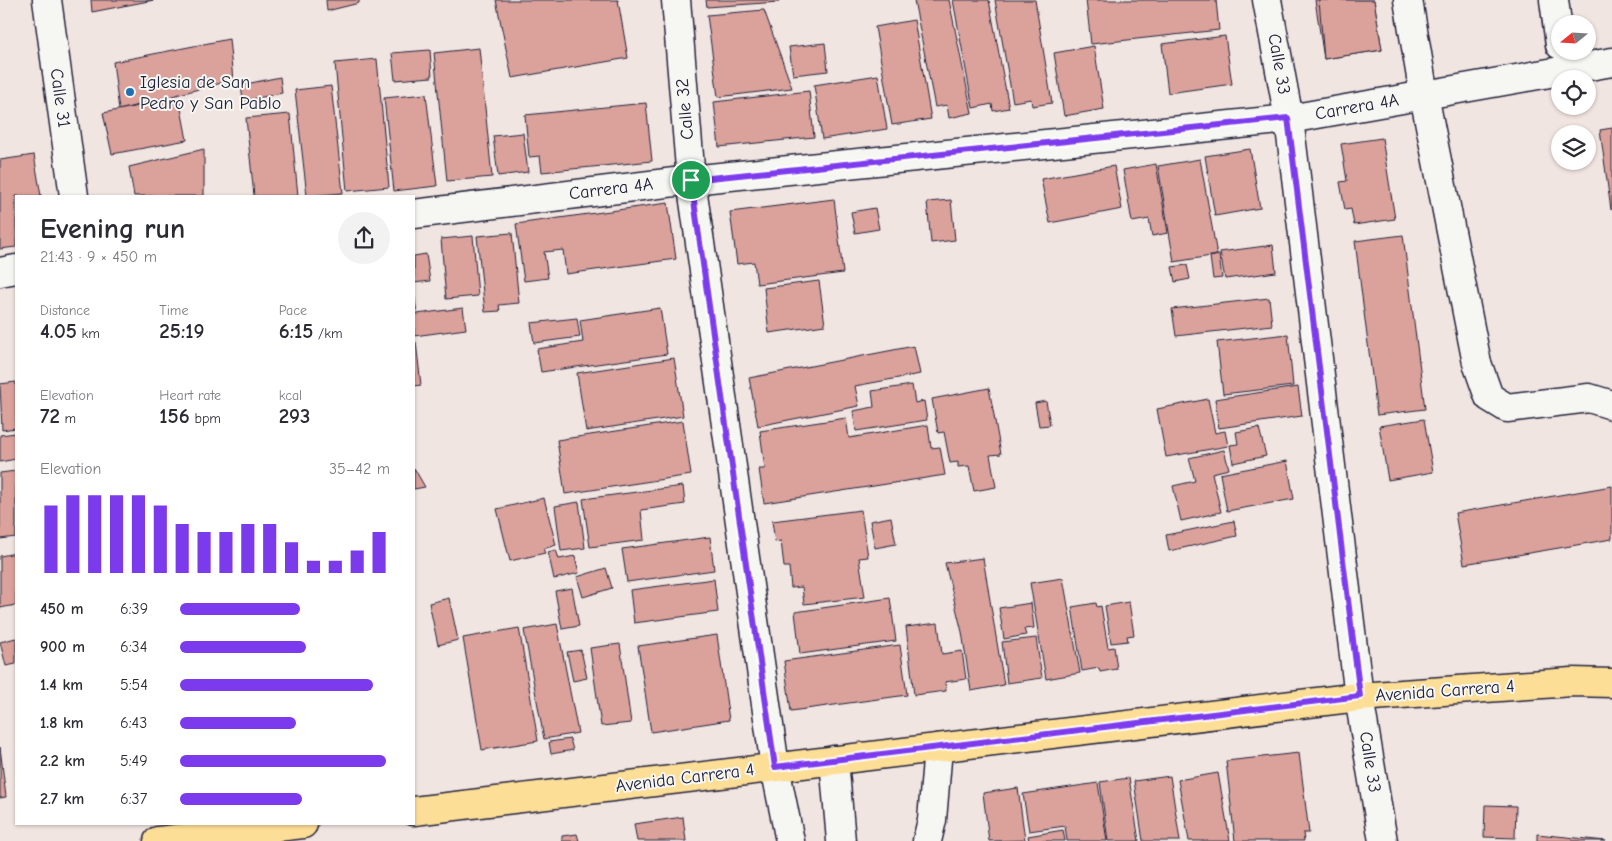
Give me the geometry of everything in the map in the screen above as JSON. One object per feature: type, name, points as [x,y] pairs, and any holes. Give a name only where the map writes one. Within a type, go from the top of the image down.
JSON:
[{"type":"main road","name":"Avenida Carrera 4","points":[[415,810],[1360,696],[1572,682],[1612,683]]},
{"type":"main road","points":[[158,841],[295,825]]},
{"type":"street","name":"Calle 31","points":[[46,0],[74,195]]},
{"type":"street","name":"Calle 32","points":[[676,0],[691,180],[775,767],[790,841]]},
{"type":"street","name":"Calle 33","points":[[1267,0],[1288,118],[1360,696],[1383,841]]},
{"type":"street","points":[[1408,0],[1424,95],[1477,363],[1489,396],[1507,408],[1589,398],[1612,405]]},
{"type":"street","points":[[1554,0],[1556,15]]},
{"type":"street","name":"Carrera 4A","points":[[415,214],[691,180],[1288,118],[1424,95],[1551,59]]},
{"type":"street","name":"Carrera 4A","points":[[1595,60],[1612,62]]},
{"type":"street","points":[[0,272],[15,269]]},
{"type":"street","points":[[927,841],[932,820],[938,748]]},
{"type":"street","points":[[834,760],[841,841]]},
{"type":"street","points":[[162,825],[164,841]]},
{"type":"building","points":[[91,0],[154,0],[92,12]]},
{"type":"building","points":[[326,0],[359,0],[359,3],[327,11]]},
{"type":"building","points":[[496,0],[618,0],[628,58],[512,78]]},
{"type":"building","points":[[706,0],[779,0],[779,2],[707,7]]},
{"type":"building","points":[[914,0],[949,0],[972,113],[949,118],[947,105],[935,107]]},
{"type":"building","points":[[953,0],[989,0],[1009,108],[993,111],[992,104],[973,108]]},
{"type":"building","points":[[995,0],[1035,0],[1052,103],[1032,106],[1031,99],[1013,102]]},
{"type":"building","points":[[1086,0],[1216,0],[1219,30],[1091,44]]},
{"type":"building","points":[[1315,0],[1374,0],[1382,50],[1324,59]]},
{"type":"building","points":[[1319,0],[1374,0],[1382,50],[1324,59]]},
{"type":"building","points":[[764,10],[792,88],[718,97],[707,15]]},
{"type":"building","points":[[914,20],[931,119],[892,125],[875,27]]},
{"type":"building","points":[[1225,36],[1232,84],[1168,93],[1162,44]]},
{"type":"building","points":[[229,39],[233,80],[119,110],[113,62]]},
{"type":"building","points":[[825,43],[828,71],[793,75],[789,47]]},
{"type":"building","points":[[1094,46],[1104,109],[1064,116],[1054,53]]},
{"type":"building","points":[[479,48],[492,177],[447,181],[434,53]]},
{"type":"building","points":[[430,50],[432,77],[395,80],[392,53]]},
{"type":"building","points":[[377,59],[389,187],[347,191],[335,63]]},
{"type":"building","points":[[878,75],[887,129],[822,139],[814,85]]},
{"type":"building","points":[[280,77],[282,93],[243,101],[241,85]]},
{"type":"building","points":[[331,86],[343,193],[307,195],[295,90]]},
{"type":"building","points":[[809,91],[814,137],[719,147],[714,102]]},
{"type":"building","points":[[426,94],[437,186],[394,191],[384,98]]},
{"type":"building","points":[[179,98],[187,140],[112,154],[103,113]]},
{"type":"building","points":[[646,103],[652,161],[542,172],[540,156],[529,157],[525,115]]},
{"type":"building","points":[[290,114],[298,195],[254,195],[246,118]]},
{"type":"building","points":[[1612,128],[1612,209],[1611,210],[1600,130]]},
{"type":"building","points":[[523,133],[528,172],[498,176],[493,136]]},
{"type":"building","points":[[1382,138],[1395,219],[1354,225],[1351,209],[1345,210],[1340,182],[1347,181],[1341,144]]},
{"type":"building","points":[[204,149],[204,195],[134,195],[129,167]]},
{"type":"building","points":[[1250,149],[1260,208],[1215,216],[1205,156]]},
{"type":"building","points":[[34,155],[41,195],[15,195],[15,247],[0,249],[0,160]]},
{"type":"building","points":[[1200,159],[1217,255],[1174,262],[1158,166]]},
{"type":"building","points":[[1156,164],[1168,233],[1152,236],[1149,219],[1132,222],[1123,170]]},
{"type":"building","points":[[1114,166],[1122,209],[1050,223],[1041,179]]},
{"type":"building","points":[[834,199],[843,273],[757,284],[754,262],[737,264],[730,212]]},
{"type":"building","points":[[951,200],[955,240],[931,243],[927,202]]},
{"type":"building","points":[[668,203],[676,259],[566,274],[563,250],[544,252],[548,278],[524,281],[516,224]]},
{"type":"building","points":[[875,208],[879,229],[855,233],[851,212]]},
{"type":"building","points":[[512,233],[519,303],[499,305],[500,311],[485,312],[477,236]]},
{"type":"building","points":[[1403,235],[1425,409],[1377,415],[1355,241]]},
{"type":"building","points":[[473,236],[478,296],[446,299],[441,239]]},
{"type":"building","points":[[1273,245],[1276,272],[1225,279],[1220,252]]},
{"type":"building","points":[[426,254],[430,281],[415,283],[415,256]]},
{"type":"building","points":[[1219,255],[1222,278],[1213,279],[1210,257]]},
{"type":"building","points":[[1187,265],[1190,279],[1175,282],[1172,267]]},
{"type":"building","points":[[819,281],[825,325],[769,333],[764,288]]},
{"type":"building","points":[[1269,298],[1272,325],[1176,336],[1172,309]]},
{"type":"building","points":[[415,299],[417,314],[463,308],[466,329],[415,336]]},
{"type":"building","points":[[660,308],[667,354],[541,372],[537,349],[583,342],[580,320]]},
{"type":"building","points":[[577,318],[580,337],[534,343],[531,323]]},
{"type":"building","points":[[1288,334],[1293,386],[1223,394],[1217,342]]},
{"type":"building","points":[[415,342],[421,385],[415,386]]},
{"type":"building","points":[[914,346],[920,374],[855,386],[859,406],[758,426],[749,378]]},
{"type":"building","points":[[674,358],[683,416],[586,431],[577,373]]},
{"type":"building","points":[[15,382],[15,428],[2,430],[0,384]]},
{"type":"building","points":[[912,385],[915,403],[924,401],[927,420],[856,431],[853,411],[874,407],[872,391]]},
{"type":"building","points":[[1298,387],[1302,416],[1219,428],[1215,399]]},
{"type":"building","points":[[989,388],[1001,454],[990,455],[996,487],[974,491],[969,466],[958,467],[958,462],[950,463],[944,432],[938,433],[932,399]]},
{"type":"building","points":[[1208,399],[1215,433],[1225,431],[1228,446],[1166,457],[1157,409]]},
{"type":"building","points":[[1046,401],[1050,425],[1039,426],[1035,403]]},
{"type":"building","points":[[846,418],[849,438],[928,425],[931,448],[940,447],[945,475],[764,503],[759,469],[765,469],[760,431]]},
{"type":"building","points":[[1424,419],[1433,472],[1388,480],[1379,426]]},
{"type":"building","points":[[683,421],[691,475],[565,494],[557,440]]},
{"type":"building","points":[[1259,428],[1266,456],[1233,463],[1230,445],[1238,444],[1236,432]]},
{"type":"building","points":[[15,433],[15,459],[0,462],[0,435]]},
{"type":"building","points":[[1224,450],[1229,469],[1212,473],[1221,512],[1181,521],[1173,486],[1195,481],[1189,458]]},
{"type":"building","points":[[1287,461],[1294,499],[1227,511],[1220,474]]},
{"type":"building","points":[[415,470],[425,487],[415,489]]},
{"type":"building","points":[[15,471],[15,537],[0,539],[0,473]]},
{"type":"building","points":[[683,486],[685,504],[641,510],[644,540],[590,547],[583,499]]},
{"type":"building","points":[[1612,486],[1612,539],[1464,564],[1455,513]]},
{"type":"building","points":[[544,498],[556,545],[543,549],[545,553],[510,561],[497,509]]},
{"type":"building","points":[[579,502],[585,548],[561,551],[555,506]]},
{"type":"building","points":[[861,510],[868,557],[859,558],[865,597],[804,604],[802,587],[791,588],[789,567],[784,567],[781,541],[775,542],[772,521]]},
{"type":"building","points":[[891,517],[896,544],[875,548],[870,521]]},
{"type":"building","points":[[1234,521],[1237,536],[1169,551],[1166,535]]},
{"type":"building","points":[[710,537],[714,570],[627,582],[622,549]]},
{"type":"building","points":[[556,550],[559,559],[575,556],[579,573],[554,579],[548,552]]},
{"type":"building","points":[[15,553],[15,605],[0,608],[0,556]]},
{"type":"building","points":[[983,558],[1004,685],[971,691],[962,632],[945,563]]},
{"type":"building","points":[[606,568],[612,588],[583,597],[577,577]]},
{"type":"building","points":[[1063,578],[1080,673],[1046,679],[1030,583]]},
{"type":"building","points":[[714,579],[718,612],[634,623],[630,590]]},
{"type":"building","points":[[572,588],[579,626],[562,629],[555,591]]},
{"type":"building","points":[[449,598],[458,640],[438,645],[429,603]]},
{"type":"building","points":[[890,598],[896,641],[800,654],[795,612]]},
{"type":"building","points":[[1129,602],[1134,635],[1127,636],[1128,641],[1111,643],[1105,606]]},
{"type":"building","points":[[1031,603],[1034,628],[1024,629],[1026,635],[1004,639],[999,608]]},
{"type":"building","points":[[1096,603],[1097,607],[1101,606],[1108,648],[1114,647],[1117,669],[1100,672],[1099,668],[1082,671],[1072,607]]},
{"type":"building","points":[[938,623],[942,654],[962,651],[966,679],[945,682],[946,691],[914,695],[906,627]]},
{"type":"building","points":[[557,624],[578,733],[544,739],[524,630]]},
{"type":"building","points":[[519,628],[538,741],[482,750],[463,638]]},
{"type":"building","points":[[717,635],[729,720],[651,732],[638,646]]},
{"type":"building","points":[[15,638],[15,664],[6,666],[0,642]]},
{"type":"building","points":[[1036,638],[1042,678],[1007,683],[1002,642]]},
{"type":"building","points":[[620,644],[631,723],[601,726],[590,648]]},
{"type":"building","points":[[900,645],[907,695],[791,711],[784,661]]},
{"type":"building","points":[[581,650],[587,678],[573,681],[567,652]]},
{"type":"building","points":[[570,739],[573,750],[551,754],[549,742]]},
{"type":"building","points":[[0,747],[6,797],[0,798]]},
{"type":"building","points":[[1299,753],[1309,833],[1303,833],[1304,841],[1235,841],[1226,761]]},
{"type":"building","points":[[1218,773],[1230,841],[1189,841],[1178,780]]},
{"type":"building","points":[[1170,776],[1180,841],[1143,841],[1134,781]]},
{"type":"building","points":[[1129,778],[1139,841],[1108,841],[1100,782]]},
{"type":"building","points":[[1098,783],[1107,841],[1067,841],[1065,826],[1029,831],[1023,794]]},
{"type":"building","points":[[1018,788],[1025,840],[989,841],[983,793]]},
{"type":"building","points":[[1485,805],[1516,806],[1515,838],[1484,837]]},
{"type":"building","points":[[683,817],[686,841],[637,841],[634,824]]},
{"type":"building","points":[[1063,830],[1065,841],[1029,841],[1028,836]]},
{"type":"building","points":[[577,834],[579,841],[562,841],[562,836]]},
{"type":"building","points":[[1537,834],[1606,841],[1537,841]]},
{"type":"place","name":"Iglesia de San Pedro y San Pablo","points":[[130,92]]},
{"type":"route","points":[[1288,118],[1360,696],[775,767],[691,180],[1288,118]]}]
